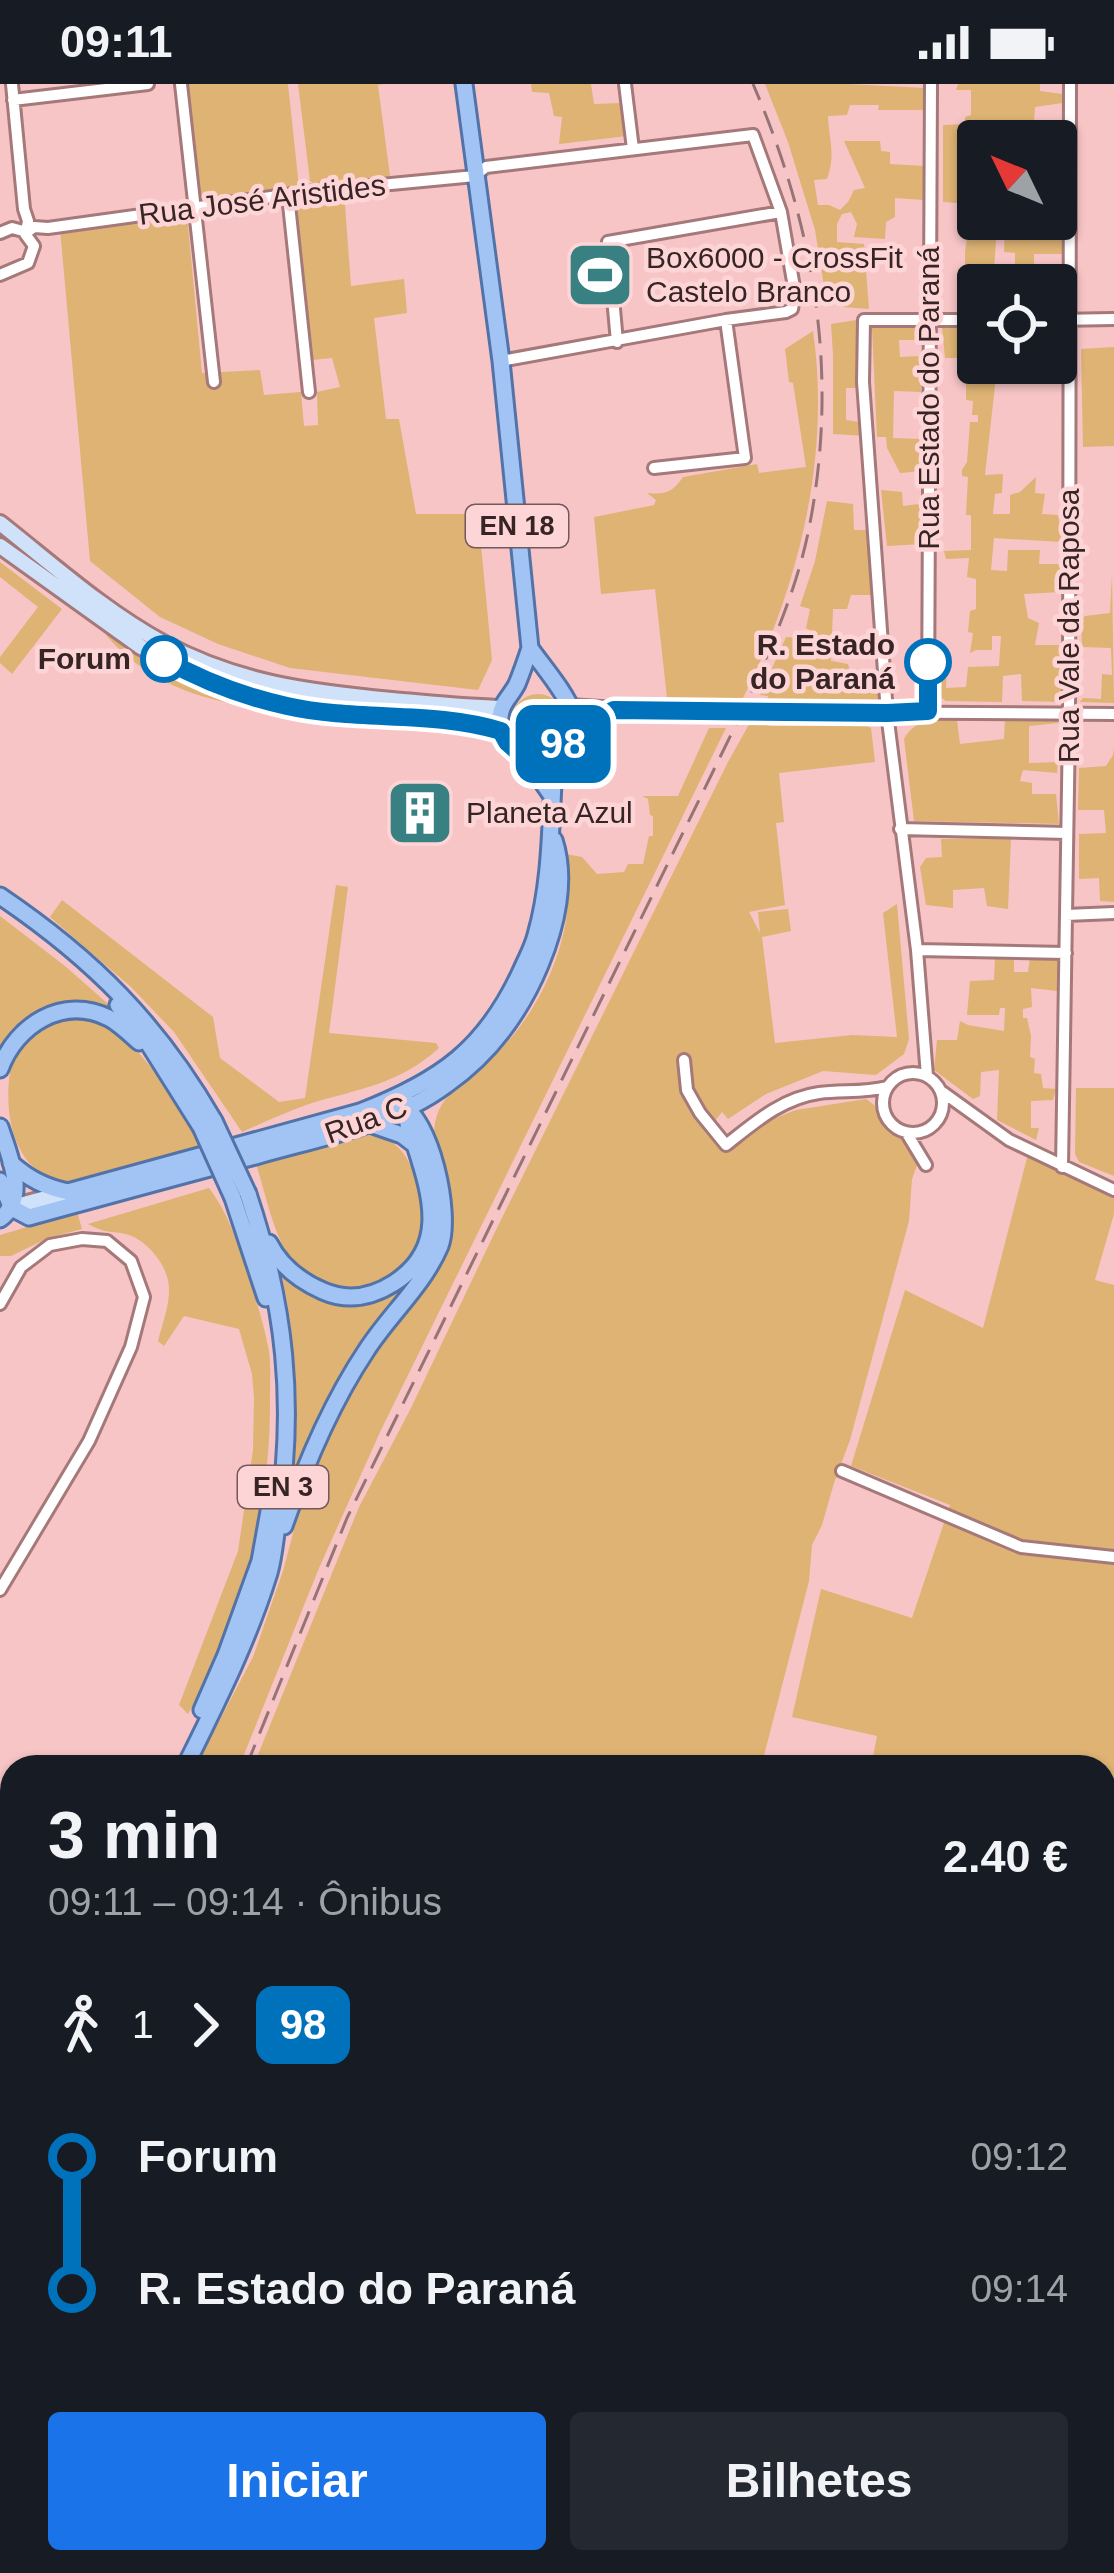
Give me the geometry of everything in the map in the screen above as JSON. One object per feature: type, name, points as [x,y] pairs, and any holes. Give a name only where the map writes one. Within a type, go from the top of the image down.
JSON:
[{"type":"main road","name":"EN 18","points":[[464,84],[501,362],[530,648],[514,691]]},
{"type":"main road","points":[[0,524],[134,625],[224,671],[317,693],[502,708]]},
{"type":"main road","points":[[0,546],[141,647],[219,684],[285,706],[471,722],[501,731]]},
{"type":"main road","name":"EN 18","points":[[530,648],[565,699]]},
{"type":"main road","points":[[542,684],[565,699],[572,718],[570,734],[555,751],[544,756],[511,747],[501,731],[502,708],[514,691],[542,684]]},
{"type":"main road","name":"Rua C","points":[[3,1216],[68,1192],[360,1112],[442,1072],[478,1042],[510,994],[536,937],[551,832],[555,751]]},
{"type":"main road","points":[[524,754],[552,796]]},
{"type":"main road","name":"Rua C","points":[[3,1216],[29,1217],[370,1124],[444,1087],[489,1049],[525,1001],[550,942],[560,889],[560,857],[551,832]]},
{"type":"main road","name":"EN 3","points":[[0,896],[41,924],[110,984],[152,1027],[186,1072],[241,1196],[255,1217],[274,1289],[286,1366],[286,1466],[270,1569],[238,1660],[187,1755]]},
{"type":"main road","name":"EN 3","points":[[0,908],[35,930],[106,991],[207,1124]]},
{"type":"main road","points":[[0,1069],[7,1050],[30,1025],[56,1012],[84,1010],[110,1019],[136,1039],[175,1082]]},
{"type":"main road","points":[[407,1107],[478,1042]]},
{"type":"main road","points":[[270,1569],[300,1480],[332,1408],[368,1348],[422,1280],[442,1240],[443,1198],[420,1139],[444,1087]]},
{"type":"main road","points":[[255,1217],[279,1260],[313,1287],[336,1297],[374,1294],[409,1273],[429,1240],[430,1201],[416,1116],[390,1100]]},
{"type":"main road","points":[[370,1124],[420,1139]]},
{"type":"main road","points":[[0,1127],[16,1190],[3,1216]]},
{"type":"main road","points":[[11,1163],[34,1181],[68,1192]]},
{"type":"main road","points":[[0,1181],[3,1216]]},
{"type":"main road","name":"EN 3","points":[[186,1755],[260,1561],[277,1467],[277,1368],[266,1294],[241,1196]]},
{"type":"street","points":[[3,270],[22,268],[34,252],[24,209],[12,84]]},
{"type":"street","points":[[13,100],[148,84]]},
{"type":"street","points":[[181,84],[214,382]]},
{"type":"street","points":[[625,84],[633,149]]},
{"type":"street","name":"Rua Estado do Paraná","points":[[928,711],[931,84]]},
{"type":"street","name":"Rua Vale da Raposa","points":[[1070,84],[1070,264]]},
{"type":"street","name":"Rua José Aristides","points":[[28,236],[34,226],[476,176],[486,167],[753,135],[781,212]]},
{"type":"street","points":[[288,195],[309,392]]},
{"type":"street","points":[[24,209],[6,230],[28,236]]},
{"type":"street","points":[[501,362],[617,342],[726,320],[786,312],[792,309],[795,293],[781,212],[608,242],[617,342]]},
{"type":"street","points":[[1077,320],[1114,319]]},
{"type":"street","points":[[654,468],[745,458],[726,320]]},
{"type":"street","points":[[927,1076],[917,950],[887,713],[863,382],[864,320],[957,320]]},
{"type":"street","name":"Rua Vale da Raposa","points":[[1062,1167],[1070,384]]},
{"type":"street","points":[[565,699],[614,710],[1114,714]]},
{"type":"street","points":[[570,734],[614,710]]},
{"type":"street","points":[[900,829],[1067,833]]},
{"type":"street","points":[[1066,915],[1114,913]]},
{"type":"street","points":[[917,950],[1066,953]]},
{"type":"street","points":[[885,1114],[887,1088],[923,1050]]},
{"type":"street","points":[[684,1060],[687,1090],[726,1145],[769,1111],[817,1093],[887,1088]]},
{"type":"street","points":[[902,1075],[927,1076],[1010,1140],[1114,1190]]},
{"type":"street","points":[[941,1091],[943,1110]]},
{"type":"street","points":[[862,1093],[907,1132],[926,1165],[930,1128]]},
{"type":"street","points":[[907,1132],[930,1128],[943,1110],[961,1104]]},
{"type":"street","points":[[0,1304],[21,1267],[50,1246],[82,1239],[107,1240],[131,1262],[144,1297],[131,1347],[89,1441],[0,1590]]},
{"type":"street","points":[[842,1471],[1021,1547],[1114,1557]]},
{"type":"shaded area","points":[[187,84],[288,84],[299,187],[202,197]]},
{"type":"shaded area","points":[[298,84],[384,84],[378,85],[390,176],[310,181]]},
{"type":"shaded area","points":[[531,84],[591,84],[594,104],[622,103],[627,136],[559,144],[562,117],[554,116],[549,93],[532,92]]},
{"type":"shaded area","points":[[765,84],[925,88],[924,110],[850,105],[847,115],[828,116],[831,162],[827,179],[814,180],[818,205],[840,210],[854,190],[865,188],[844,141],[880,141],[881,151],[890,152],[890,164],[924,166],[923,200],[895,198],[895,217],[886,222],[885,239],[854,237],[857,224],[851,212],[842,214],[837,224],[837,242],[864,244],[869,309],[843,307],[838,298],[826,298],[815,230]]},
{"type":"shaded area","points":[[958,84],[1040,84],[1040,91],[1062,94],[1062,103],[1035,107],[1034,120],[965,120],[971,115],[971,90],[956,90]]},
{"type":"shaded area","points":[[957,124],[957,203],[943,202],[943,125]]},
{"type":"shaded area","points":[[341,201],[351,286],[404,279],[407,313],[374,318],[386,419],[399,419],[416,514],[478,514],[492,660],[478,690],[290,668],[218,644],[160,617],[90,561],[60,229],[187,215],[202,373],[260,370],[264,395],[301,392],[304,426],[318,425],[317,392],[340,387],[332,358],[312,360],[293,213],[298,206]]},
{"type":"shaded area","points":[[967,240],[996,240],[994,264],[965,264]]},
{"type":"shaded area","points":[[1004,240],[1064,240],[1062,254],[1034,254],[1034,264],[1015,264],[1015,253],[1004,252]]},
{"type":"shaded area","points":[[856,320],[861,326],[860,388],[846,388],[846,420],[865,423],[865,436],[833,434],[831,324]]},
{"type":"shaded area","points":[[919,327],[921,340],[899,340],[900,357],[920,356],[921,392],[894,391],[893,438],[920,439],[922,471],[900,473],[886,437],[877,437],[872,328]]},
{"type":"shaded area","points":[[942,328],[957,328],[957,358],[945,358]]},
{"type":"shaded area","points":[[813,331],[818,425],[814,473],[795,566],[763,655],[743,698],[667,698],[655,589],[601,594],[594,517],[654,505],[656,500],[647,493],[668,491],[683,477],[757,464],[759,473],[806,467],[785,349]]},
{"type":"shaded area","points":[[1114,347],[1114,446],[1083,447],[1081,349]]},
{"type":"shaded area","points":[[966,384],[995,384],[985,475],[1003,474],[1002,493],[995,494],[993,514],[1010,514],[1010,495],[1036,477],[1035,493],[1045,494],[1042,514],[1058,515],[1062,542],[994,538],[991,570],[1007,571],[1008,550],[1040,550],[1039,564],[1060,564],[1061,592],[1024,594],[1028,618],[1039,623],[1035,645],[1061,645],[1062,702],[1022,701],[1021,674],[1003,676],[1002,702],[940,697],[939,668],[947,667],[946,688],[966,687],[968,667],[999,666],[1001,636],[992,636],[992,650],[970,653],[973,633],[968,632],[970,611],[976,609],[976,579],[967,577],[969,558],[946,559],[944,551],[971,550],[968,477],[962,476],[962,470],[967,462],[970,422],[978,422],[978,415],[972,415],[973,401],[966,400]]},
{"type":"shaded area","points":[[881,490],[902,492],[903,506],[919,504],[922,544],[887,546]]},
{"type":"shaded area","points":[[827,501],[853,504],[854,530],[871,530],[877,595],[851,595],[847,609],[833,609],[831,661],[848,664],[850,672],[813,668],[810,682],[857,687],[882,695],[882,700],[767,701],[768,696],[760,695],[786,637],[809,639],[810,609],[800,606]]},
{"type":"shaded area","points":[[0,562],[62,609],[12,674],[0,657],[38,607],[0,577]]},
{"type":"shaded area","points":[[1112,574],[1114,703],[1080,702],[1101,699],[1102,674],[1112,675],[1111,648],[1082,647],[1081,621],[1085,616],[1110,613]]},
{"type":"shaded area","points":[[108,632],[180,673],[258,706],[215,700],[174,686],[121,651]]},
{"type":"shaded area","points":[[538,694],[556,702],[564,720],[556,738],[538,746],[520,738],[512,720],[520,702]]},
{"type":"shaded area","points":[[1057,718],[1058,723],[1029,726],[1029,763],[1058,762],[1057,773],[1023,770],[1020,781],[1032,783],[1032,794],[1056,794],[1059,824],[914,821],[904,739],[914,727],[957,720],[960,744],[1004,739],[1005,719]]},
{"type":"shaded area","points":[[752,719],[766,720],[769,726],[871,728],[875,762],[779,773],[784,822],[776,823],[785,905],[749,912],[760,933],[758,912],[788,909],[791,931],[762,937],[775,1043],[852,1035],[897,1037],[883,913],[897,904],[909,1039],[904,1054],[876,1075],[823,1071],[766,1094],[728,1119],[722,1112],[711,1126],[726,1145],[796,1110],[866,1099],[885,1113],[888,1126],[917,1146],[920,1157],[912,1179],[909,1221],[850,1440],[812,1545],[809,1581],[764,1755],[258,1755],[359,1507]]},
{"type":"shaded area","points":[[709,728],[726,728],[381,1430],[244,1755],[201,1755],[253,1657],[308,1477],[354,1378],[446,1246],[451,1209],[435,1147],[435,1122],[456,1087],[521,1025],[545,986],[566,922],[566,854],[582,857],[597,874],[624,872],[628,864],[643,864],[649,836],[653,836],[653,816],[648,799],[642,796],[678,796]]},
{"type":"shaded area","points":[[1114,747],[1114,902],[1100,901],[1099,878],[1079,879],[1079,834],[1106,833],[1104,810],[1078,810],[1079,768],[1106,766]]},
{"type":"shaded area","points":[[941,839],[1011,839],[1008,909],[987,906],[984,888],[953,890],[953,908],[926,905],[920,867],[926,858],[942,857]]},
{"type":"shaded area","points":[[336,885],[348,887],[329,1033],[436,1043],[439,1048],[394,1077],[303,1106],[242,1132],[174,1032],[131,987],[50,917],[62,900],[213,1017],[220,1058],[279,1102],[305,1098]]},
{"type":"shaded area","points":[[0,916],[115,1010],[74,1000],[48,1006],[15,1029],[0,1050]]},
{"type":"shaded area","points":[[995,957],[1014,958],[1014,972],[1028,972],[1030,958],[1059,958],[1057,991],[1031,988],[1032,1007],[1023,1009],[1034,1073],[1041,1074],[1043,1088],[1056,1089],[1053,1100],[1031,1101],[1031,1128],[1039,1128],[1036,1140],[997,1120],[999,1070],[981,1072],[980,1096],[973,1099],[934,1070],[937,1040],[957,1040],[960,1021],[1004,1031],[1005,1008],[1000,1008],[999,1015],[967,1015],[970,981],[994,980]]},
{"type":"shaded area","points":[[56,1012],[111,1019],[168,1088],[204,1147],[68,1183],[32,1166],[13,1132],[10,1069],[19,1045]]},
{"type":"shaded area","points":[[1076,1088],[1114,1088],[1114,1176],[1079,1162],[1075,1154]]},
{"type":"shaded area","points":[[370,1135],[394,1144],[411,1166],[422,1206],[419,1242],[412,1257],[387,1280],[369,1287],[327,1286],[302,1273],[282,1245],[256,1164]]},
{"type":"shaded area","points":[[1028,1154],[1114,1194],[1114,1214],[1095,1280],[1114,1285],[1114,1755],[873,1755],[877,1736],[792,1717],[821,1589],[912,1618],[950,1505],[851,1466],[905,1290],[983,1328]]},
{"type":"shaded area","points":[[209,1188],[235,1238],[265,1331],[270,1362],[269,1438],[259,1520],[239,1601],[188,1714],[179,1705],[238,1551],[253,1450],[252,1374],[239,1329],[184,1316],[164,1346],[158,1341],[169,1293],[159,1261],[135,1238],[88,1224]]},
{"type":"shaded area","points":[[77,1212],[82,1229],[0,1256],[0,1235]]},
{"type":"shaded area","points":[[279,1265],[321,1298],[345,1304],[387,1297],[414,1275],[356,1352],[293,1474],[294,1369]]},
{"type":"railway","points":[[251,1755],[347,1518],[750,696],[799,567],[818,466],[821,354],[815,299],[792,191],[753,84]]},
{"type":"bus line","name":"98","points":[[164,659],[285,706],[471,722],[501,731],[517,751],[537,756],[555,751],[570,734],[614,710],[928,711],[928,662]]},
{"type":"place","name":"Box6000 - CrossFit Castelo Branco","points":[[600,275]]},
{"type":"place","name":"Forum","points":[[164,659]]},
{"type":"place","name":"R. Estado do Paraná","points":[[928,662]]},
{"type":"place","name":"Planeta Azul","points":[[420,813]]}]
